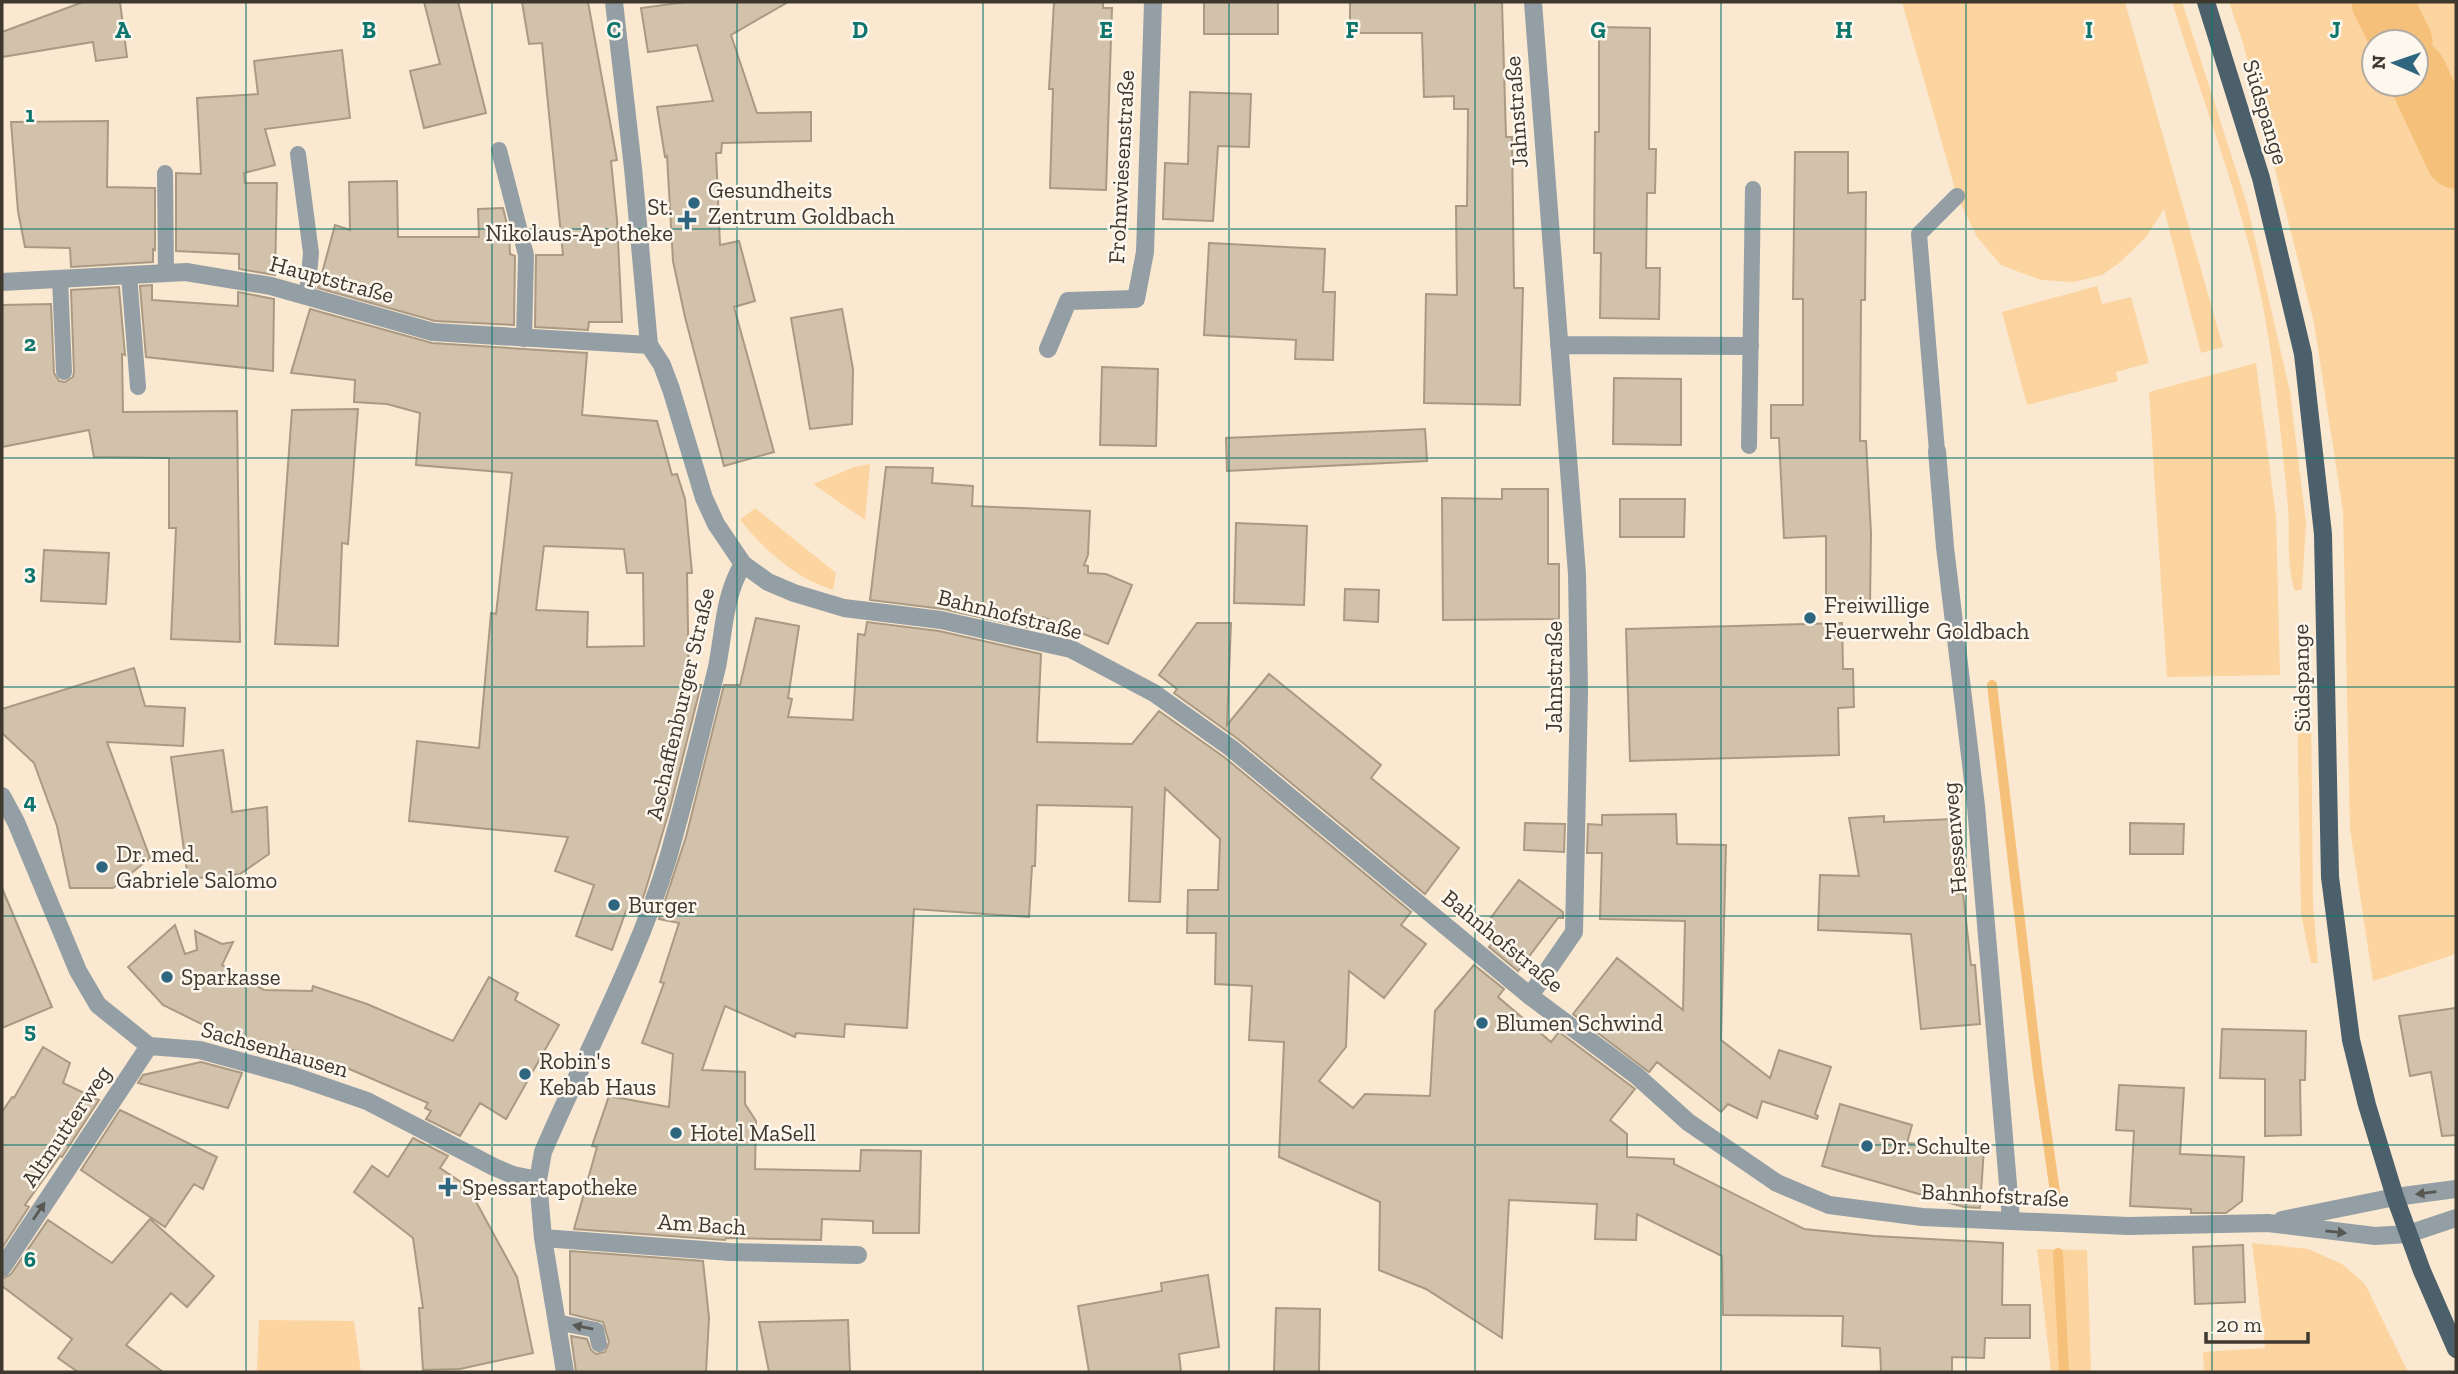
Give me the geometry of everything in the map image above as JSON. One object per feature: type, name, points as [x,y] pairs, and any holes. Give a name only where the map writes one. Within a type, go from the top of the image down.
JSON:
[{"type":"main road","name":"Südspange","points":[[2206,2],[2261,178],[2303,354],[2323,534],[2330,877],[2351,1040],[2395,1197],[2456,1349]]},
{"type":"street","points":[[614,2],[649,345],[662,365],[671,389],[704,498],[716,524],[743,564]]},
{"type":"street","name":"Frohnwiesenstraße","points":[[1048,349],[1068,301],[1136,299],[1144,252],[1153,2]]},
{"type":"street","name":"Jahnstraße","points":[[1530,996],[1574,932],[1580,692],[1577,574],[1533,2]]},
{"type":"street","name":"Hauptstraße","points":[[2,282],[186,272],[271,286],[433,332],[649,345]]},
{"type":"street","points":[[1559,345],[1751,346]]},
{"type":"street","name":"Hessenweg","points":[[1937,451],[1945,547],[1976,806],[2011,1220]]},
{"type":"street","name":"Bahnhofstraße","points":[[743,564],[768,582],[794,593],[844,607],[941,620],[1071,649],[1154,693],[1231,748],[1530,996],[1637,1076],[1688,1122],[1777,1183],[1829,1205],[1922,1217],[2128,1226],[2268,1223],[2375,1236],[2408,1234],[2456,1218]]},
{"type":"street","name":"Aschaffenburger Straße","points":[[565,1372],[543,1238],[538,1180],[543,1152],[640,936],[667,858],[717,664],[729,600],[737,573],[743,564]]},
{"type":"street","points":[[2,796],[16,822],[78,971],[98,1005],[149,1046]]},
{"type":"street","name":"Sachsenhausen","points":[[149,1046],[200,1050],[294,1076],[367,1101],[494,1167],[513,1175],[538,1180]]},
{"type":"street","name":"Altmutterweg","points":[[2,1268],[149,1046]]},
{"type":"street","name":"Bahnhofstraße","points":[[2268,1223],[2395,1197],[2456,1189]]},
{"type":"street","name":"Am Bach","points":[[543,1238],[730,1252],[858,1255]]},
{"type":"lane","points":[[499,150],[526,256],[524,339]]},
{"type":"lane","points":[[298,154],[311,253],[307,296]]},
{"type":"lane","points":[[165,173],[166,273]]},
{"type":"lane","points":[[1749,446],[1753,189]]},
{"type":"lane","points":[[1937,451],[1919,234],[1957,196]]},
{"type":"lane","points":[[129,275],[138,387]]},
{"type":"lane","points":[[60,279],[64,372]]},
{"type":"lane","points":[[556,1322],[596,1330],[599,1344]]},
{"type":"shaded area","points":[[1902,2],[2125,2],[2223,347],[2201,353],[2164,209],[2146,237],[2102,275],[2074,282],[2041,280],[2001,265],[1977,237],[1957,196]]},
{"type":"shaded area","points":[[2172,2],[2182,2],[2247,204],[2290,392],[2306,523],[2302,589],[2295,591],[2289,560],[2288,507],[2276,388],[2257,277],[2236,198]]},
{"type":"shaded area","points":[[2229,2],[2456,2],[2456,954],[2373,981],[2350,829],[2343,511],[2314,323],[2243,43]]},
{"type":"shaded area","points":[[2097,286],[2102,304],[2131,297],[2149,363],[2116,372],[2118,381],[2027,405],[2002,312]]},
{"type":"shaded area","points":[[2256,363],[2276,517],[2280,675],[2167,677],[2149,392]]},
{"type":"shaded area","points":[[870,464],[865,520],[813,484],[854,467]]},
{"type":"shaded area","points":[[755,508],[836,573],[833,590],[793,571],[760,543],[740,520]]},
{"type":"shaded area","points":[[2297,704],[2311,704],[2313,904],[2318,963],[2311,963],[2301,914]]},
{"type":"shaded area","points":[[2252,1243],[2308,1249],[2342,1264],[2365,1284],[2408,1372],[2204,1372],[2203,1352],[2265,1348]]},
{"type":"shaded area","points":[[2037,1249],[2087,1250],[2091,1372],[2051,1372]]},
{"type":"shaded area","points":[[259,1320],[354,1321],[361,1372],[257,1372]]},
{"type":"building","points":[[83,2],[120,2],[127,57],[96,61],[93,42],[2,57],[2,32]]},
{"type":"building","points":[[424,2],[458,2],[486,113],[424,128],[410,71],[440,64]]},
{"type":"building","points":[[522,2],[588,2],[617,160],[611,161],[622,322],[589,322],[588,330],[535,327],[536,255],[563,255],[542,43],[529,44]]},
{"type":"building","points":[[686,2],[788,2],[731,35],[757,113],[811,112],[811,141],[722,143],[721,153],[716,153],[720,245],[739,241],[755,301],[734,307],[774,452],[724,466],[673,261],[667,156],[665,157],[657,107],[713,101],[697,45],[648,52],[641,8]]},
{"type":"building","points":[[1054,2],[1103,2],[1103,8],[1112,8],[1106,190],[1050,188],[1053,89],[1049,89]]},
{"type":"building","points":[[1204,2],[1278,2],[1278,34],[1204,34]]},
{"type":"building","points":[[1350,2],[1502,2],[1506,137],[1512,137],[1514,288],[1523,288],[1520,405],[1424,403],[1426,294],[1457,295],[1456,206],[1467,206],[1468,109],[1454,109],[1454,96],[1424,97],[1422,33],[1350,33]]},
{"type":"building","points":[[1599,27],[1650,28],[1649,149],[1656,149],[1655,193],[1647,193],[1646,268],[1660,268],[1659,319],[1600,318],[1601,253],[1594,253],[1595,132],[1599,132]]},
{"type":"building","points":[[342,50],[350,118],[265,129],[275,165],[244,173],[245,183],[277,183],[275,275],[239,269],[239,254],[176,251],[176,173],[201,174],[197,98],[258,94],[254,61]]},
{"type":"building","points":[[1190,92],[1251,94],[1249,147],[1218,146],[1213,221],[1163,219],[1165,163],[1188,164]]},
{"type":"building","points":[[108,121],[107,187],[155,188],[153,262],[71,267],[70,248],[25,247],[18,211],[11,122]]},
{"type":"building","points":[[1795,152],[1848,152],[1848,193],[1866,192],[1865,300],[1861,300],[1860,441],[1866,441],[1871,533],[1870,605],[1826,605],[1826,536],[1784,538],[1779,438],[1771,438],[1771,405],[1803,405],[1803,299],[1793,299]]},
{"type":"building","points":[[397,181],[398,237],[479,237],[478,209],[503,208],[509,233],[510,254],[515,256],[514,325],[435,321],[318,288],[335,225],[350,230],[349,182]]},
{"type":"building","points":[[1209,243],[1325,249],[1323,292],[1335,292],[1333,360],[1295,359],[1296,340],[1204,335]]},
{"type":"building","points":[[152,285],[152,300],[238,306],[238,292],[274,299],[273,371],[146,357],[140,286]]},
{"type":"building","points":[[119,287],[125,355],[122,354],[123,412],[237,411],[240,642],[171,639],[176,528],[169,528],[169,458],[94,457],[89,430],[2,447],[2,305],[51,304],[54,373],[59,381],[65,382],[73,377],[74,372],[71,290]]},
{"type":"building","points":[[310,309],[432,343],[587,353],[582,415],[657,421],[672,475],[677,474],[685,499],[692,573],[687,573],[689,685],[701,685],[670,808],[645,892],[637,913],[626,911],[612,950],[576,936],[594,885],[555,871],[568,837],[409,821],[417,741],[479,748],[491,613],[496,614],[512,473],[416,465],[420,413],[387,404],[354,402],[355,380],[291,373]],"holes":[[[544,546],[624,549],[627,573],[643,573],[644,646],[587,647],[588,612],[536,610]]]},
{"type":"building","points":[[842,309],[853,369],[852,424],[810,429],[791,318]]},
{"type":"building","points":[[1102,367],[1158,369],[1156,446],[1100,445]]},
{"type":"building","points":[[1614,378],[1681,379],[1681,445],[1613,444]]},
{"type":"building","points":[[358,409],[348,544],[342,543],[338,646],[275,644],[292,410]]},
{"type":"building","points":[[1425,429],[1427,461],[1227,471],[1226,438]]},
{"type":"building","points":[[886,467],[933,468],[932,483],[973,486],[972,506],[1090,511],[1088,555],[1084,565],[1088,566],[1088,573],[1106,574],[1132,585],[1108,644],[1043,617],[1042,631],[943,609],[870,600]]},
{"type":"building","points":[[1502,489],[1548,489],[1548,564],[1559,564],[1559,619],[1443,620],[1442,498],[1502,499]]},
{"type":"building","points":[[1620,499],[1685,499],[1684,537],[1620,537]]},
{"type":"building","points":[[1236,523],[1307,526],[1304,605],[1234,603]]},
{"type":"building","points":[[44,550],[109,553],[106,604],[41,601]]},
{"type":"building","points":[[1345,589],[1379,590],[1378,622],[1344,620]]},
{"type":"building","points":[[756,618],[799,626],[788,698],[792,699],[788,717],[853,720],[858,634],[865,635],[867,622],[939,631],[1041,654],[1037,742],[1132,744],[1159,711],[1224,757],[1411,912],[1401,925],[1426,944],[1384,998],[1349,971],[1346,1047],[1319,1081],[1353,1108],[1365,1094],[1430,1096],[1435,1011],[1474,965],[1504,989],[1498,997],[1551,1042],[1559,1032],[1635,1089],[1610,1120],[1627,1134],[1627,1157],[1674,1159],[1674,1164],[1804,1229],[2003,1243],[2002,1305],[2030,1305],[2030,1338],[1985,1338],[1984,1358],[1952,1357],[1952,1372],[1881,1372],[1880,1348],[1842,1346],[1843,1316],[1723,1315],[1722,1256],[1637,1214],[1636,1240],[1595,1239],[1597,1204],[1509,1200],[1502,1338],[1426,1289],[1379,1270],[1380,1202],[1279,1157],[1284,1042],[1249,1040],[1252,986],[1215,984],[1216,933],[1187,933],[1188,890],[1218,890],[1220,839],[1165,788],[1160,902],[1129,901],[1132,807],[1037,805],[1035,866],[1032,866],[1029,917],[914,909],[907,1028],[845,1024],[844,1037],[796,1033],[795,1037],[725,1006],[702,1070],[745,1072],[745,1104],[756,1121],[755,1169],[860,1171],[861,1150],[921,1151],[919,1233],[873,1233],[873,1221],[822,1219],[821,1240],[725,1240],[574,1229],[597,1147],[592,1146],[609,1096],[669,1107],[673,1054],[642,1043],[664,983],[660,982],[679,923],[659,919],[686,837],[724,685],[740,685]]},
{"type":"building","points":[[1197,623],[1231,623],[1227,725],[1269,674],[1381,765],[1371,778],[1459,848],[1425,894],[1238,739],[1174,693],[1177,689],[1159,675]]},
{"type":"building","points":[[1842,623],[1843,669],[1853,669],[1854,707],[1838,708],[1839,755],[1630,761],[1626,629]]},
{"type":"building","points":[[134,668],[145,706],[185,708],[183,746],[107,742],[150,858],[113,888],[70,888],[57,826],[34,763],[2,733],[2,709]]},
{"type":"building","points":[[223,750],[232,812],[267,807],[269,854],[240,874],[188,879],[171,757]]},
{"type":"building","points":[[1676,814],[1677,844],[1726,845],[1721,1040],[1770,1078],[1779,1050],[1831,1067],[1815,1114],[1817,1119],[1762,1101],[1757,1118],[1728,1104],[1721,1112],[1657,1062],[1649,1072],[1573,1014],[1617,958],[1683,1010],[1685,921],[1600,919],[1602,853],[1587,853],[1588,824],[1602,825],[1602,815]]},
{"type":"building","points":[[1884,816],[1884,822],[1953,819],[1955,894],[1963,893],[1971,965],[1975,965],[1980,1024],[1921,1029],[1911,934],[1818,930],[1820,875],[1859,876],[1849,818]]},
{"type":"building","points":[[1525,823],[1565,824],[1564,852],[1524,850]]},
{"type":"building","points":[[2130,823],[2184,824],[2183,854],[2130,854]]},
{"type":"building","points":[[1519,880],[1563,912],[1563,918],[1558,918],[1518,971],[1489,947],[1494,941],[1481,931]]},
{"type":"building","points":[[2,888],[52,1007],[2,1028]]},
{"type":"building","points":[[175,925],[185,954],[197,950],[195,931],[222,944],[233,942],[222,965],[264,990],[312,991],[313,986],[367,1004],[453,1041],[489,977],[518,993],[515,1000],[559,1025],[506,1119],[480,1103],[460,1136],[426,1119],[431,1111],[425,1108],[428,1103],[347,1068],[293,1050],[291,1058],[248,1047],[163,1005],[128,967]]},
{"type":"building","points":[[2456,1008],[2456,1135],[2442,1136],[2431,1072],[2410,1076],[2399,1016]]},
{"type":"building","points":[[2222,1029],[2306,1031],[2305,1080],[2300,1080],[2301,1135],[2265,1136],[2265,1079],[2220,1078]]},
{"type":"building","points":[[43,1047],[70,1063],[63,1083],[99,1100],[62,1157],[60,1156],[25,1205],[29,1207],[2,1248],[2,1112],[12,1097],[14,1098]]},
{"type":"building","points":[[201,1062],[242,1073],[228,1108],[138,1083],[143,1075]]},
{"type":"building","points":[[2119,1085],[2184,1088],[2180,1154],[2244,1157],[2242,1201],[2226,1213],[2191,1213],[2191,1209],[2130,1206],[2134,1131],[2116,1130]]},
{"type":"building","points":[[1840,1104],[1912,1125],[1907,1143],[1984,1148],[1980,1208],[1964,1207],[1822,1166]]},
{"type":"building","points":[[120,1110],[217,1157],[203,1189],[194,1184],[165,1227],[81,1170]]},
{"type":"building","points":[[413,1138],[448,1156],[440,1168],[479,1194],[474,1198],[517,1277],[533,1353],[460,1369],[423,1370],[419,1308],[423,1308],[413,1238],[354,1192],[372,1166],[388,1177]]},
{"type":"building","points":[[150,1219],[214,1276],[187,1307],[171,1293],[126,1345],[163,1372],[78,1372],[58,1358],[72,1339],[2,1286],[2,1279],[11,1274],[48,1220],[112,1263]]},
{"type":"building","points":[[2243,1245],[2245,1302],[2195,1304],[2193,1247]]},
{"type":"building","points":[[570,1251],[703,1261],[709,1318],[706,1372],[576,1372],[571,1336],[587,1339],[591,1350],[596,1354],[605,1352],[609,1342],[603,1322],[570,1314]]},
{"type":"building","points":[[1208,1275],[1219,1347],[1179,1354],[1181,1372],[1089,1372],[1078,1306],[1162,1291],[1161,1283]]},
{"type":"building","points":[[1276,1308],[1320,1309],[1319,1372],[1274,1372]]},
{"type":"building","points":[[848,1320],[850,1372],[769,1372],[759,1322]]},
{"type":"waterway","points":[[2382,2],[2395,28]]},
{"type":"waterway","points":[[2428,98],[2456,158]]},
{"type":"waterway","points":[[1992,685],[2038,1073],[2055,1192]]},
{"type":"waterway","points":[[2058,1253],[2064,1372]]},
{"type":"place","name":"Gesundheits Zentrum Goldbach","points":[[694,203]]},
{"type":"place","name":"St. Nikolaus-Apotheke","points":[[687,220]]},
{"type":"place","name":"Freiwillige Feuerwehr Goldbach","points":[[1810,618]]},
{"type":"place","name":"Dr. med. Gabriele Salomo","points":[[102,867]]},
{"type":"place","name":"Burger","points":[[614,905]]},
{"type":"place","name":"Sparkasse","points":[[167,977]]},
{"type":"place","name":"Blumen Schwind","points":[[1482,1023]]},
{"type":"place","name":"Robin's Kebab Haus","points":[[525,1074]]},
{"type":"place","name":"Hotel MaSell","points":[[676,1133]]},
{"type":"place","name":"Dr. Schulte","points":[[1867,1146]]},
{"type":"place","name":"Spessartapotheke","points":[[448,1187]]}]
